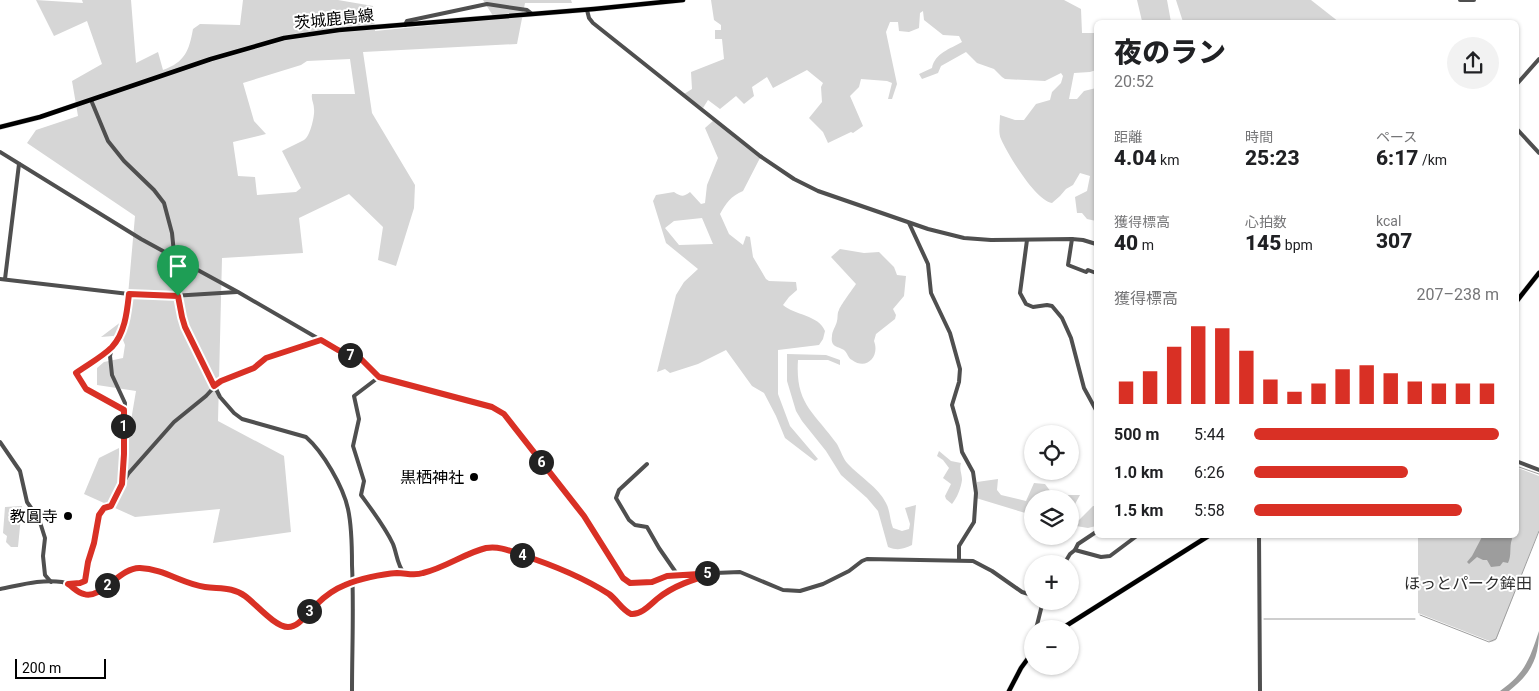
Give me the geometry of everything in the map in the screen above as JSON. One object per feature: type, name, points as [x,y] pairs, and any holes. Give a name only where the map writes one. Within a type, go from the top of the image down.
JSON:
[{"type":"main road","name":"茨城鹿島線","points":[[0,127],[34,119],[211,59],[271,41],[315,33],[683,0]]},
{"type":"main road","points":[[1519,298],[1539,274]]},
{"type":"main road","points":[[1075,620],[1205,538]]},
{"type":"main road","points":[[1009,691],[1024,664]]},
{"type":"street","points":[[1460,0],[1474,0]]},
{"type":"street","points":[[405,25],[408,21],[485,2],[527,10],[532,14]]},
{"type":"street","points":[[588,10],[591,21],[619,45],[754,151],[794,179],[818,192],[909,223],[964,238],[991,240],[1072,239],[1094,243]]},
{"type":"street","points":[[1519,82],[1539,59]]},
{"type":"street","points":[[91,100],[108,142],[124,161],[154,190],[164,204],[169,218],[182,317],[214,386],[228,406],[242,419],[306,437],[318,450],[339,486],[348,508],[351,539],[353,583],[352,691]]},
{"type":"street","points":[[1519,131],[1539,153]]},
{"type":"street","points":[[0,152],[174,257],[338,350],[361,359],[379,377],[474,401],[492,407],[504,414],[584,516],[623,578],[630,583],[652,582],[677,574],[740,572],[783,590],[800,591],[823,584],[850,571],[865,559],[968,560],[992,571],[1024,593]]},
{"type":"street","points":[[19,164],[2,279],[129,294],[178,296],[238,292]]},
{"type":"street","points":[[909,223],[928,264],[931,293],[950,334],[960,369],[960,382],[952,405],[962,452],[973,472],[976,493],[974,522],[960,546],[959,560]]},
{"type":"street","points":[[1072,239],[1068,265],[1086,272],[1088,270],[1094,272]]},
{"type":"street","points":[[1026,240],[1020,293],[1026,304],[1033,307],[1052,306],[1062,318],[1071,338],[1084,388],[1094,406]]},
{"type":"street","points":[[124,410],[86,389],[76,373],[112,347],[122,331],[129,294]]},
{"type":"street","points":[[0,588],[34,582],[68,584],[85,581],[99,515],[104,508],[111,506],[128,474],[174,422],[221,381],[254,368],[266,358],[321,340]]},
{"type":"street","points":[[112,347],[110,364],[116,386],[124,403],[122,484]]},
{"type":"street","points":[[379,377],[354,396],[359,419],[353,446],[364,481],[361,495],[390,538],[396,551],[400,568],[404,573]]},
{"type":"street","points":[[0,442],[20,471],[25,498],[39,519],[45,538],[43,556],[44,575],[52,582]]},
{"type":"street","points":[[1519,462],[1539,470]]},
{"type":"street","points":[[647,464],[620,490],[616,498],[629,520],[635,525],[647,527],[677,574]]},
{"type":"street","points":[[1069,555],[1076,550],[1078,544],[1094,533]]},
{"type":"street","points":[[1076,550],[1101,556],[1110,556],[1134,538]]},
{"type":"street","points":[[1260,538],[1260,691]]},
{"type":"street","points":[[68,584],[85,595],[93,594],[123,573],[134,568],[157,570],[196,585],[234,590],[244,595],[272,619],[286,627],[294,626],[334,590],[346,584],[378,576],[424,573],[486,548],[500,548],[543,560],[610,595],[628,613],[634,615],[644,610],[665,593],[685,583],[715,573]]},
{"type":"green space","points":[[36,0],[83,3],[82,0],[131,0],[136,63],[158,52],[163,70],[176,63],[185,55],[190,44],[193,29],[200,24],[240,25],[243,0],[338,0],[373,6],[375,31],[495,19],[483,0],[571,0],[572,3],[525,3],[517,44],[363,52],[372,113],[415,185],[414,208],[396,266],[378,260],[383,227],[349,194],[299,218],[303,253],[222,258],[218,421],[284,456],[291,532],[213,543],[220,509],[135,517],[84,494],[99,458],[127,444],[136,391],[97,385],[97,368],[104,362],[123,358],[125,345],[123,340],[113,336],[101,337],[126,318],[135,216],[27,143],[36,130],[78,116],[72,81],[102,64],[87,21],[54,36]],"holes":[[[350,59],[355,94],[312,94],[314,112],[312,126],[308,135],[304,140],[282,151],[301,188],[296,192],[257,195],[255,177],[238,176],[233,142],[266,134],[254,121],[243,83],[301,65],[307,61]]]},
{"type":"green space","points":[[711,0],[1064,0],[1081,9],[1082,33],[1094,33],[1094,71],[1074,73],[1069,99],[1077,99],[1084,91],[1094,88],[1094,221],[1087,219],[1082,213],[1077,213],[1075,197],[1087,191],[1090,176],[1080,173],[1073,185],[1066,189],[1052,203],[1038,194],[1023,176],[1000,137],[1000,115],[1015,120],[1024,120],[1036,104],[1050,100],[1052,92],[1061,83],[1063,76],[1061,73],[1045,81],[1005,79],[994,69],[977,63],[966,52],[941,66],[938,73],[922,79],[919,74],[932,68],[940,55],[962,42],[959,36],[943,35],[924,20],[923,11],[920,13],[919,28],[909,32],[899,31],[898,22],[890,22],[886,32],[897,84],[892,99],[888,99],[892,83],[861,79],[859,87],[850,96],[863,126],[853,133],[851,132],[828,143],[823,132],[809,118],[822,102],[821,87],[823,83],[807,70],[773,88],[767,77],[752,87],[754,96],[744,104],[736,96],[720,109],[708,100],[703,108],[684,94],[692,89],[691,72],[724,59],[722,39],[715,39],[715,30],[721,30],[721,25],[714,20]]},
{"type":"green space","points":[[1137,0],[1167,0],[1171,20],[1142,20]]},
{"type":"green space","points":[[1176,0],[1311,0],[1336,20],[1182,20]]},
{"type":"green space","points":[[714,120],[760,158],[743,191],[729,200],[720,214],[729,234],[743,245],[746,236],[750,237],[753,257],[766,279],[769,281],[796,282],[797,290],[783,305],[812,318],[825,331],[819,345],[778,350],[778,394],[790,426],[818,459],[815,461],[785,438],[764,393],[752,386],[726,350],[698,364],[670,373],[665,369],[657,372],[676,295],[684,282],[698,269],[666,243],[653,201],[656,195],[674,192],[682,196],[690,192],[701,204],[705,203],[707,185],[718,158],[705,128]],"holes":[[[702,218],[713,244],[679,245],[665,228],[674,221]]]},
{"type":"green space","points":[[840,249],[864,253],[879,252],[894,267],[897,275],[906,276],[904,296],[893,309],[896,315],[895,319],[876,334],[874,357],[863,364],[851,359],[843,349],[832,343],[832,334],[838,311],[856,284],[831,257]]},
{"type":"green space","points":[[787,354],[826,355],[840,360],[840,365],[828,360],[798,360],[798,375],[803,397],[814,415],[837,444],[846,462],[883,497],[893,528],[902,531],[909,529],[910,524],[905,508],[916,505],[912,545],[900,549],[888,547],[878,511],[867,498],[841,475],[826,451],[802,421],[796,411],[787,381]]},
{"type":"green space","points":[[939,451],[951,461],[961,463],[962,478],[960,490],[952,504],[945,496],[951,484],[943,478],[949,468],[937,456]]},
{"type":"green space","name":"ほっとパーク鉾田","points":[[1519,468],[1539,476],[1539,530],[1496,640],[1492,642],[1418,613],[1418,538],[1519,538]]},
{"type":"green space","points":[[998,479],[997,490],[1001,495],[1024,501],[1024,513],[976,498],[977,482]]},
{"type":"green space","points":[[1034,483],[1045,484],[1050,490],[1031,490]]},
{"type":"green space","points":[[22,506],[18,547],[11,547],[6,542],[7,536],[3,533],[5,507]]},
{"type":"green space","points":[[1094,506],[1094,526],[1079,526],[1079,520]]},
{"type":"shaded area","points":[[1481,538],[1512,538],[1508,563],[1503,562],[1500,566],[1491,567],[1487,560],[1477,557],[1469,564],[1467,562]]},
{"type":"shaded area","points":[[1539,631],[1539,641],[1535,657],[1528,672],[1509,691],[1500,691],[1526,665]]},
{"type":"waterway","points":[[1519,467],[1539,474]]},
{"type":"waterway","points":[[1420,615],[1489,642],[1496,639],[1539,531]]},
{"type":"waterway","points":[[1264,619],[1415,619]]},
{"type":"place","name":"黒栖神社","points":[[474,477]]},
{"type":"place","name":"教圓寺","points":[[68,516]]},
{"type":"route","points":[[129,294],[178,296],[185,327],[214,386],[221,381],[254,368],[266,358],[321,340],[338,350],[361,359],[379,377],[474,401],[492,407],[504,414],[584,516],[623,578],[630,583],[652,582],[677,574],[715,573],[685,583],[665,593],[644,610],[634,615],[628,613],[615,599],[595,586],[552,564],[494,547],[474,552],[441,568],[424,573],[415,575],[404,573],[388,574],[346,584],[326,596],[294,626],[286,627],[272,619],[244,595],[234,590],[196,585],[148,568],[129,570],[97,592],[85,595],[68,584],[85,581],[99,515],[104,508],[111,506],[122,484],[124,410],[86,389],[76,373],[112,347],[122,331],[129,294]]}]
